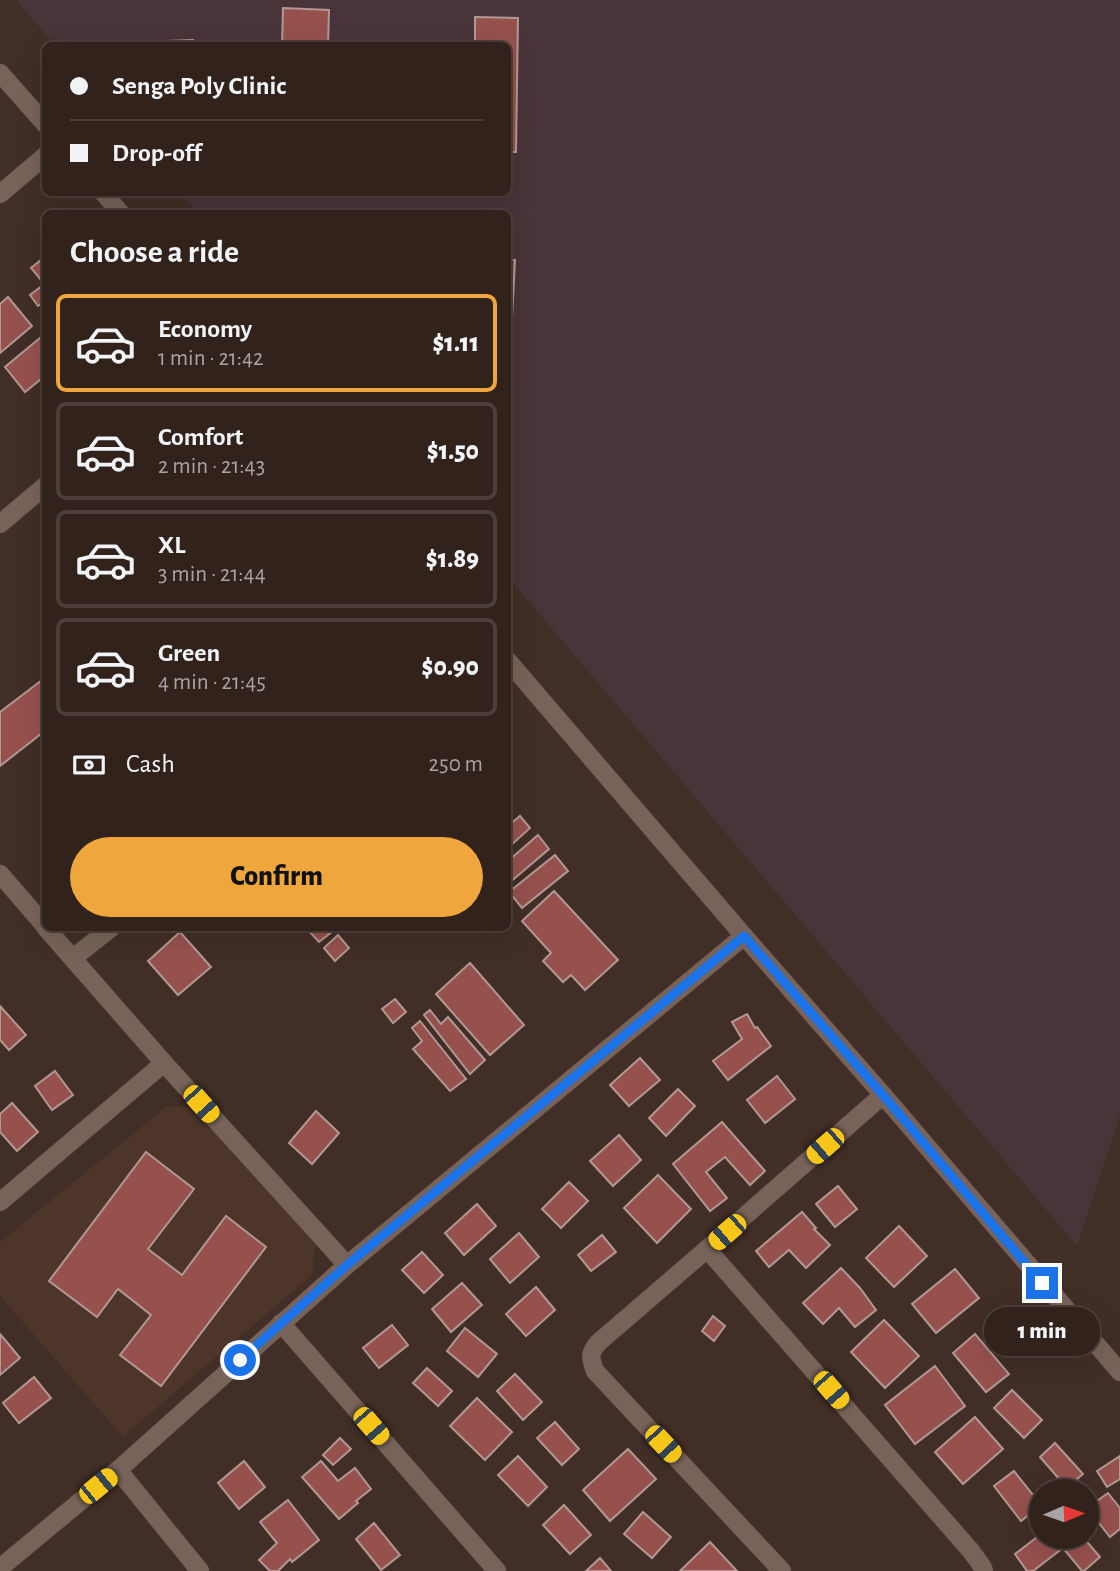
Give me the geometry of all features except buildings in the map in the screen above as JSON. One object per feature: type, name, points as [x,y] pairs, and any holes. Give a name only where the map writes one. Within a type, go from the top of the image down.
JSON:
[{"type":"street","points":[[0,73],[42,120]]},
{"type":"street","points":[[0,194],[42,158]]},
{"type":"street","points":[[106,196],[118,210]]},
{"type":"street","points":[[0,524],[42,488]]},
{"type":"street","points":[[511,664],[1120,1372]]},
{"type":"street","points":[[0,874],[42,922]]},
{"type":"street","points":[[49,931],[164,1063],[347,1265]]},
{"type":"street","points":[[73,958],[107,931]]},
{"type":"street","points":[[0,1567],[118,1470],[347,1265],[744,936]]},
{"type":"street","points":[[0,1202],[164,1063]]},
{"type":"street","points":[[782,1571],[595,1371],[591,1359],[592,1350],[883,1095]]},
{"type":"street","points":[[708,1249],[971,1551],[984,1571]]},
{"type":"street","points":[[281,1323],[497,1571]]},
{"type":"street","points":[[118,1470],[200,1571]]},
{"type":"shaded area","points":[[16,0],[1120,0],[1120,1115],[1077,1246],[511,581],[511,210],[195,210],[183,196],[511,196],[511,42],[52,42]]},
{"type":"shaded area","points":[[200,1106],[316,1241],[312,1275],[123,1437],[0,1296],[0,1242],[166,1107]]},
{"type":"route","points":[[240,1360],[347,1265],[744,936],[1042,1283]]}]
